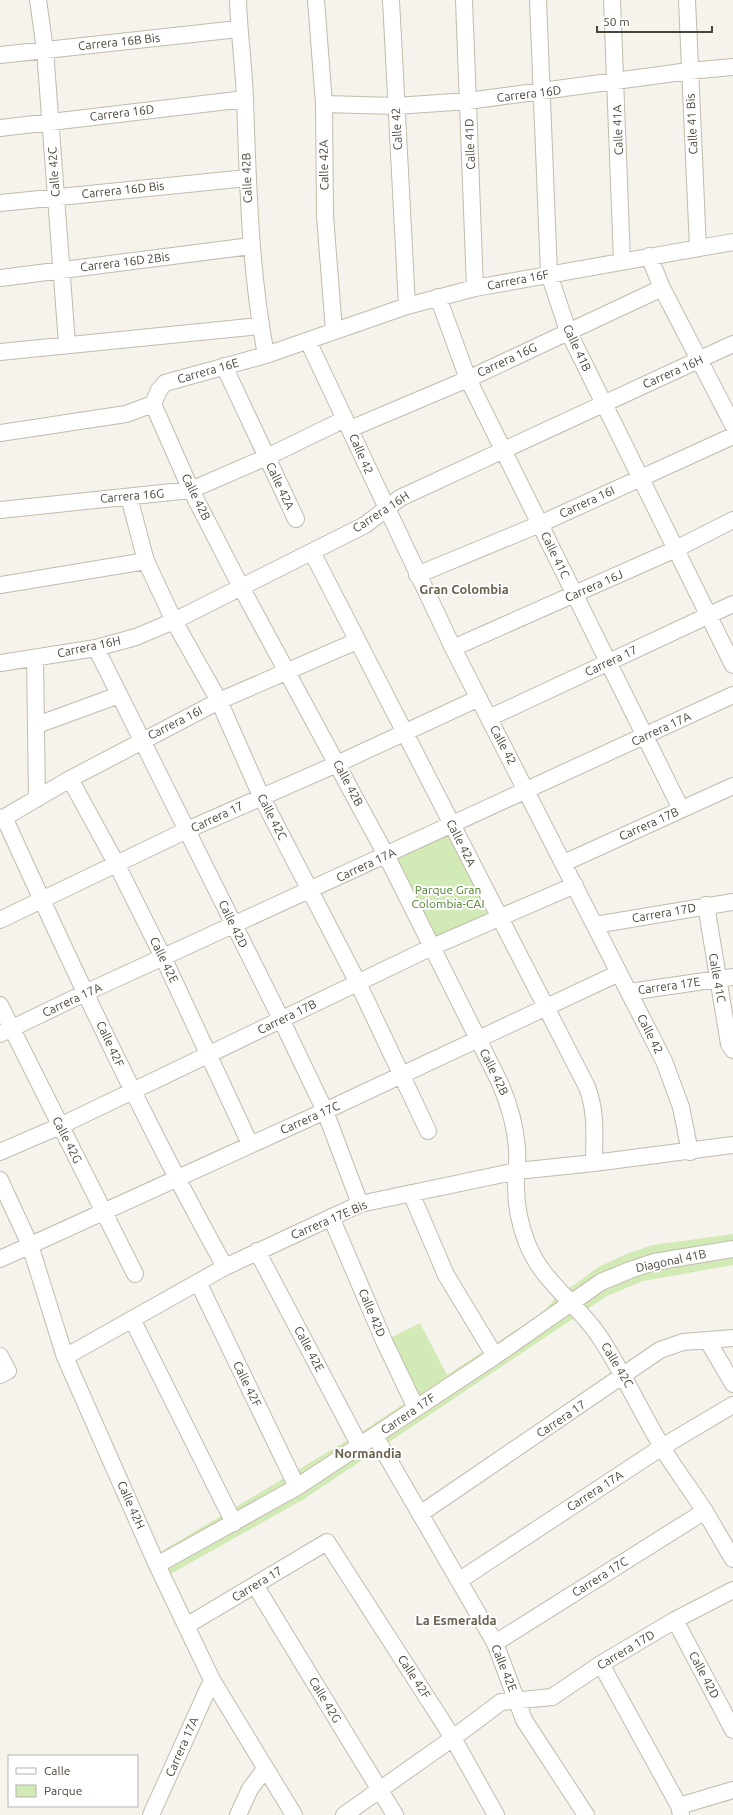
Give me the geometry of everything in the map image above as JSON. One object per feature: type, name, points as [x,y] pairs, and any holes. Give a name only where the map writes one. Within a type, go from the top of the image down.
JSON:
[{"type":"street","name":"Calle 42C","points":[[38,0],[50,121],[67,344]]},
{"type":"street","name":"Calle 42B","points":[[238,0],[238,29],[245,99],[247,178],[251,246],[260,326],[266,356]]},
{"type":"street","name":"Calle 42A","points":[[316,0],[324,104],[325,216],[334,331]]},
{"type":"street","name":"Calle 42","points":[[391,0],[407,306]]},
{"type":"street","name":"Calle 41D","points":[[464,0],[475,288]]},
{"type":"street","name":"Calle 41B","points":[[538,0],[549,274],[568,332],[733,666]]},
{"type":"street","name":"Calle 41A","points":[[612,0],[622,261]]},
{"type":"street","name":"Calle 41 Bis","points":[[687,0],[698,248]]},
{"type":"street","name":"Carrera 16B Bis","points":[[0,55],[238,29]]},
{"type":"street","name":"Carrera 16D","points":[[324,104],[396,106],[468,101],[689,71],[733,68]]},
{"type":"street","name":"Carrera 16D","points":[[0,128],[245,99]]},
{"type":"street","name":"Carrera 16D Bis","points":[[0,203],[247,178]]},
{"type":"street","name":"Carrera 16F","points":[[308,341],[407,306],[475,288],[733,242]]},
{"type":"street","name":"Carrera 16D 2Bis","points":[[0,278],[61,269],[251,246]]},
{"type":"street","points":[[648,256],[662,288],[733,425]]},
{"type":"street","name":"Carrera 16G","points":[[0,510],[191,490],[348,424],[468,379],[662,288]]},
{"type":"street","name":"Calle 41C","points":[[438,297],[468,379],[502,451],[540,524],[574,596],[609,662],[644,737],[681,810]]},
{"type":"street","points":[[0,352],[67,344],[260,326]]},
{"type":"street","name":"Calle 42","points":[[308,341],[348,424],[417,575],[630,992],[666,1068],[681,1107],[690,1152]]},
{"type":"street","name":"Carrera 16E","points":[[153,404],[159,390],[165,383],[266,356],[308,341]]},
{"type":"street","name":"Carrera 16H","points":[[0,663],[96,648],[136,637],[174,621],[365,525],[385,507],[400,498],[603,402],[733,344]]},
{"type":"street","name":"Calle 42A","points":[[224,366],[296,519]]},
{"type":"street","name":"Calle 42B","points":[[153,404],[191,490],[241,587],[386,855],[510,1106],[517,1149],[517,1171]]},
{"type":"street","points":[[0,433],[126,414],[153,404]]},
{"type":"street","name":"Carrera 16I","points":[[417,575],[540,524],[733,436]]},
{"type":"street","name":"Calle 42C","points":[[129,497],[146,561],[174,621],[219,701],[261,796],[358,983],[428,1131]]},
{"type":"street","name":"Carrera 16J","points":[[453,648],[676,550],[733,520]]},
{"type":"street","name":"Calle 42A","points":[[312,552],[587,1087],[593,1103],[595,1120],[594,1163]]},
{"type":"street","points":[[0,585],[146,561]]},
{"type":"street","name":"Carrera 17","points":[[489,718],[708,614],[733,604]]},
{"type":"street","name":"Carrera 16I","points":[[2,818],[70,779],[219,701],[357,641]]},
{"type":"street","name":"Calle 42D","points":[[96,648],[281,1019],[325,1112],[360,1204]]},
{"type":"street","points":[[35,658],[37,799]]},
{"type":"street","name":"Carrera 17A","points":[[5,1032],[85,993],[733,695]]},
{"type":"street","points":[[37,725],[119,696]]},
{"type":"street","name":"Carrera 17","points":[[0,920],[187,830],[261,796],[337,764],[479,698]]},
{"type":"street","name":"Calle 42E","points":[[70,779],[117,864],[163,957],[250,1144]]},
{"type":"street","name":"Carrera 17B","points":[[564,862],[733,786]]},
{"type":"street","name":"Calle 42F","points":[[2,818],[132,1092],[176,1179],[225,1268]]},
{"type":"street","name":"Carrera 17B","points":[[0,1152],[132,1092],[432,947],[575,885]]},
{"type":"street","name":"Carrera 17D","points":[[595,925],[706,905],[733,902]]},
{"type":"street","name":"Calle 41C","points":[[706,905],[717,980],[729,1044],[733,1050]]},
{"type":"street","name":"Carrera 17C","points":[[0,1259],[104,1213],[250,1144],[325,1112],[477,1038],[619,973]]},
{"type":"street","name":"Carrera 17E","points":[[630,992],[733,977]]},
{"type":"street","name":"Calle 42G","points":[[0,1005],[5,1032],[60,1126],[135,1274]]},
{"type":"street","name":"Carrera 17E Bis","points":[[65,1357],[198,1282],[257,1251],[360,1204],[517,1171],[690,1152],[733,1145]]},
{"type":"street","name":"Calle 42C","points":[[517,1171],[516,1202],[520,1221],[528,1245],[543,1273],[587,1319],[624,1376],[662,1447],[705,1511],[733,1559]]},
{"type":"street","name":"Calle 42H","points":[[0,1180],[30,1245],[65,1357],[157,1565],[212,1680],[264,1769],[294,1815]]},
{"type":"street","points":[[412,1193],[446,1275],[495,1356]]},
{"type":"street","name":"Calle 42D","points":[[331,1217],[384,1341],[416,1408]]},
{"type":"street","name":"Diagonal 41B","points":[[571,1304],[601,1282],[630,1270],[654,1262],[733,1249]]},
{"type":"street","name":"Calle 42E","points":[[257,1251],[360,1446]]},
{"type":"street","name":"Calle 42F","points":[[198,1282],[297,1487]]},
{"type":"street","name":"Carrera 17F","points":[[157,1565],[297,1487],[571,1304]]},
{"type":"street","points":[[132,1319],[234,1523]]},
{"type":"street","name":"Carrera 17","points":[[420,1514],[660,1350],[683,1342],[733,1338]]},
{"type":"street","points":[[708,1341],[733,1384]]},
{"type":"street","points":[[0,1356],[4,1373]]},
{"type":"street","name":"Carrera 17A","points":[[460,1580],[662,1447],[733,1405]]},
{"type":"street","name":"Calle 42E","points":[[375,1436],[460,1580],[495,1643],[524,1720],[586,1815]]},
{"type":"street","name":"Carrera 17C","points":[[495,1643],[705,1511]]},
{"type":"street","name":"Carrera 17","points":[[186,1626],[327,1542]]},
{"type":"street","name":"Calle 42F","points":[[327,1542],[453,1738],[496,1815]]},
{"type":"street","name":"Calle 42G","points":[[255,1585],[395,1815]]},
{"type":"street","name":"Carrera 17D","points":[[517,1700],[552,1697],[602,1664],[675,1620],[733,1590]]},
{"type":"street","name":"Calle 42D","points":[[675,1620],[733,1730]]},
{"type":"street","points":[[602,1664],[680,1811],[733,1790]]},
{"type":"street","name":"Carrera 17A","points":[[151,1815],[212,1680]]},
{"type":"street","points":[[344,1815],[501,1702],[517,1700]]},
{"type":"street","points":[[238,1815],[250,1789],[264,1769]]},
{"type":"green space","name":"Parque Gran Colombia-CAI","points":[[452,825],[499,917],[432,947],[386,855]]},
{"type":"green space","points":[[733,1234],[733,1265],[643,1281],[607,1296],[304,1499],[167,1576],[157,1554],[363,1431],[411,1399],[384,1341],[420,1323],[447,1375],[542,1313],[557,1297],[600,1266],[629,1253],[653,1245]]},
{"type":"district","name":"Gran Colombia","points":[[464,589]]},
{"type":"district","name":"Normandia","points":[[368,1453]]},
{"type":"district","name":"La Esmeralda","points":[[456,1620]]}]
